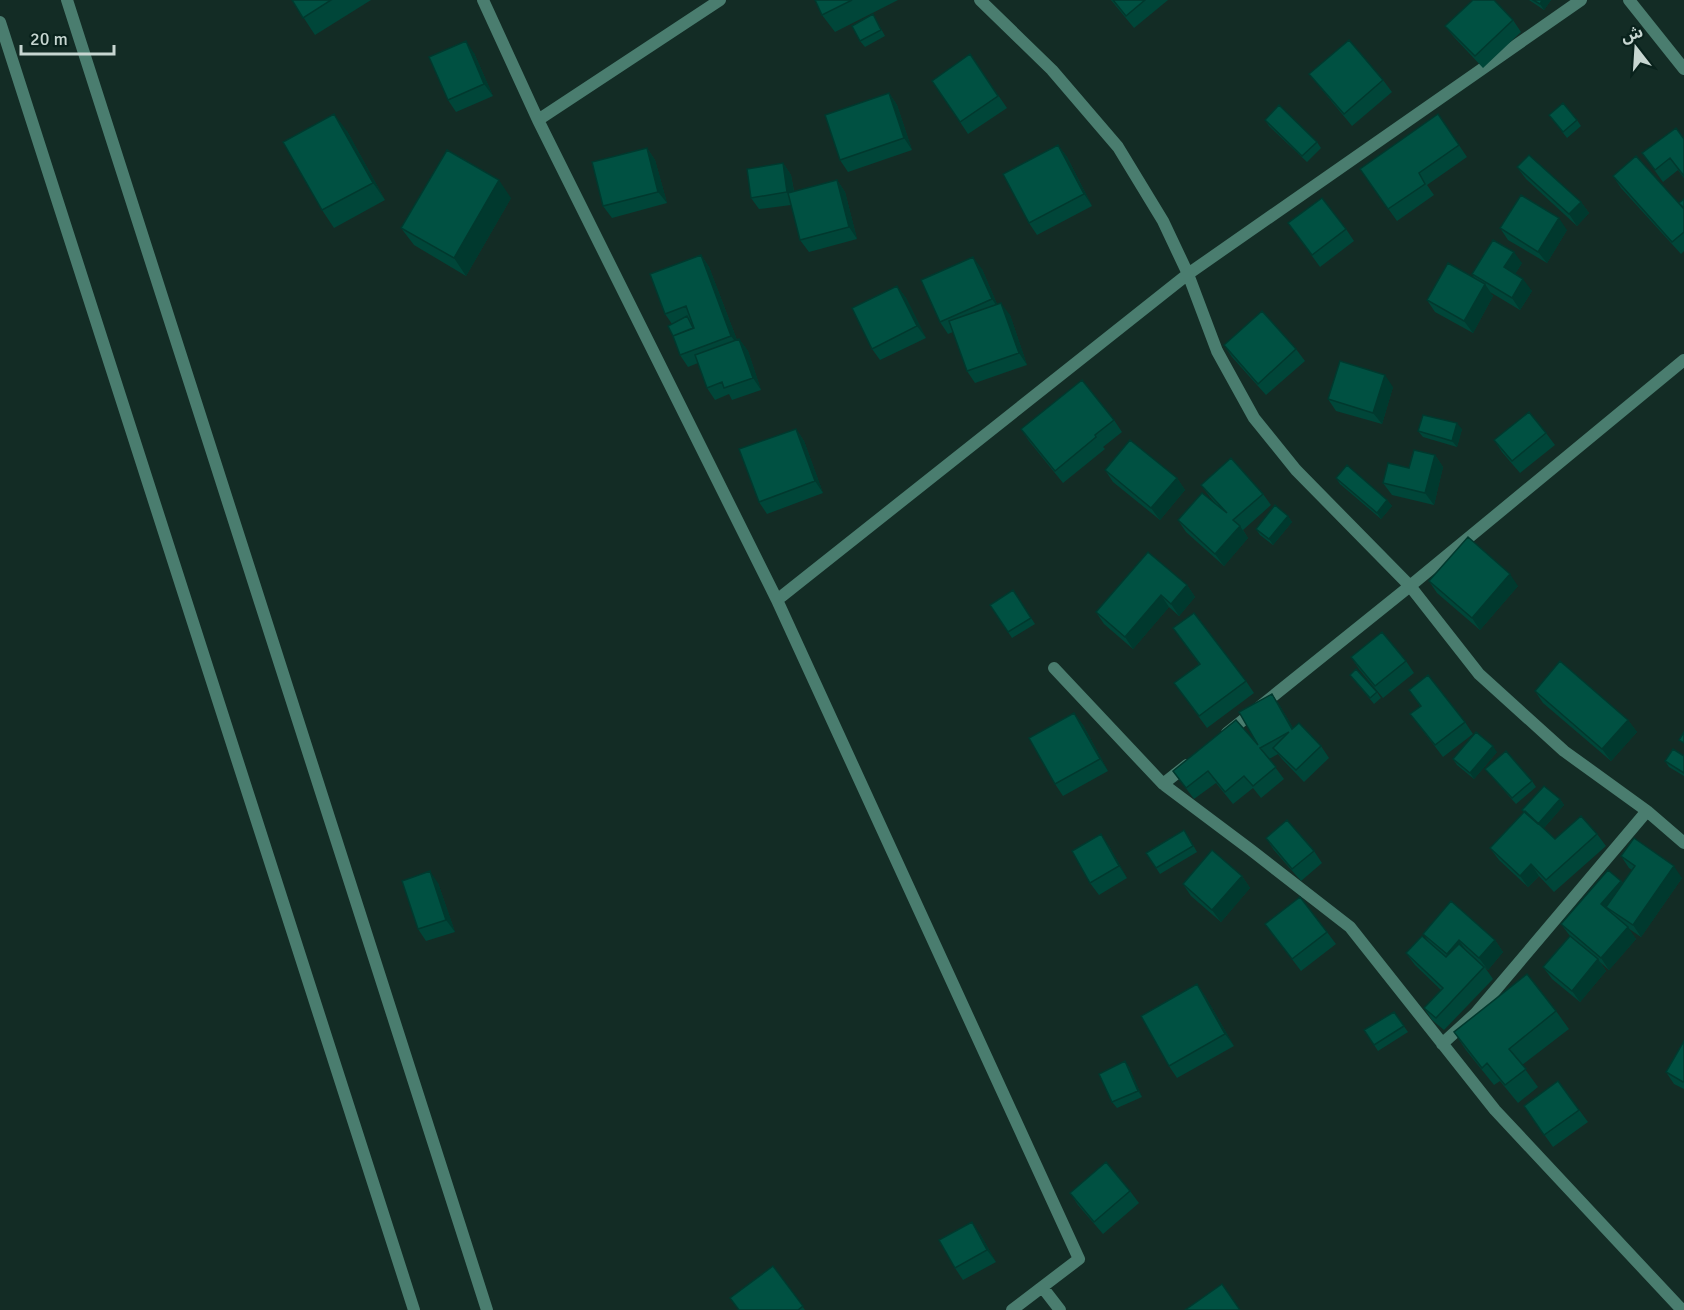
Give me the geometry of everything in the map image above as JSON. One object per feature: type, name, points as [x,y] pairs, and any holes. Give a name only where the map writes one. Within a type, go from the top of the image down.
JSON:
[{"type":"street","points":[[67,0],[487,1310]]},
{"type":"street","points":[[483,0],[538,120],[777,600],[1079,1259],[1012,1310]]},
{"type":"street","points":[[538,120],[720,0]]},
{"type":"street","points":[[980,0],[1052,70],[1118,147],[1163,221],[1188,274],[1217,351],[1254,418],[1296,470],[1410,586],[1479,674],[1564,751],[1647,811],[1684,843]]},
{"type":"street","points":[[777,600],[1188,274],[1581,0]]},
{"type":"street","points":[[1629,0],[1684,69]]},
{"type":"street","points":[[0,22],[414,1310]]},
{"type":"street","points":[[1218,740],[1410,586],[1684,360]]},
{"type":"street","points":[[1054,668],[1162,784],[1350,927],[1495,1110],[1682,1310]]},
{"type":"street","points":[[1162,784],[1199,755]]},
{"type":"street","points":[[1442,1044],[1476,1013],[1647,811]]},
{"type":"street","points":[[1043,1288],[1060,1310]]},
{"type":"building","points":[[292,0],[331,0],[303,18]]},
{"type":"building","points":[[815,0],[852,0],[822,15]]},
{"type":"building","points":[[1113,0],[1145,0],[1126,16]]},
{"type":"building","points":[[1473,0],[1494,0],[1513,20],[1475,56],[1445,26]]},
{"type":"building","points":[[873,14],[881,30],[860,41],[852,26]]},
{"type":"building","points":[[1349,40],[1383,80],[1344,114],[1309,74]]},
{"type":"building","points":[[466,41],[484,84],[448,100],[429,57]]},
{"type":"building","points":[[970,54],[998,96],[960,122],[932,81]]},
{"type":"building","points":[[889,93],[904,138],[840,160],[825,115]]},
{"type":"building","points":[[1563,103],[1577,120],[1563,132],[1549,115]]},
{"type":"building","points":[[1279,105],[1317,142],[1302,156],[1265,120]]},
{"type":"building","points":[[334,114],[373,183],[322,210],[283,142]]},
{"type":"building","points":[[1438,114],[1459,145],[1419,173],[1425,184],[1388,209],[1360,169]]},
{"type":"building","points":[[1676,128],[1684,139],[1684,176],[1670,158],[1655,170],[1642,153]]},
{"type":"building","points":[[1058,145],[1084,194],[1029,223],[1003,174]]},
{"type":"building","points":[[647,148],[658,192],[603,206],[592,162]]},
{"type":"building","points":[[447,150],[499,180],[454,258],[401,228]]},
{"type":"building","points":[[1529,155],[1581,202],[1569,214],[1517,167]]},
{"type":"building","points":[[1636,156],[1684,209],[1684,232],[1672,242],[1613,176]]},
{"type":"building","points":[[783,163],[787,192],[751,198],[747,169]]},
{"type":"building","points":[[837,180],[849,227],[800,240],[788,193]]},
{"type":"building","points":[[1521,195],[1559,218],[1538,252],[1500,228]]},
{"type":"building","points":[[1322,198],[1346,229],[1312,255],[1288,223]]},
{"type":"building","points":[[1493,240],[1514,252],[1504,267],[1523,279],[1512,298],[1472,274]]},
{"type":"building","points":[[701,255],[731,336],[680,355],[673,336],[694,328],[686,306],[665,314],[650,274]]},
{"type":"building","points":[[973,257],[992,299],[940,322],[921,280]]},
{"type":"building","points":[[1448,263],[1485,284],[1464,321],[1427,300]]},
{"type":"building","points":[[897,286],[917,326],[872,349],[852,308]]},
{"type":"building","points":[[1001,303],[1019,353],[967,371],[949,321]]},
{"type":"building","points":[[1262,311],[1296,349],[1258,384],[1224,345]]},
{"type":"building","points":[[687,316],[693,328],[673,336],[668,326]]},
{"type":"building","points":[[739,339],[753,378],[724,388],[722,382],[707,388],[695,355]]},
{"type":"building","points":[[1340,361],[1385,375],[1373,413],[1328,399]]},
{"type":"building","points":[[1082,380],[1114,420],[1055,471],[1021,429]]},
{"type":"building","points":[[1529,412],[1546,433],[1512,461],[1494,440]]},
{"type":"building","points":[[1423,415],[1457,423],[1452,441],[1418,431]]},
{"type":"building","points":[[796,429],[815,481],[759,502],[739,449]]},
{"type":"building","points":[[1130,440],[1177,478],[1151,508],[1105,470]]},
{"type":"building","points":[[1414,450],[1435,455],[1425,493],[1383,483],[1388,463],[1409,468]]},
{"type":"building","points":[[1231,458],[1263,494],[1233,520],[1240,526],[1215,554],[1178,520],[1202,493],[1227,513],[1201,485]]},
{"type":"building","points":[[1347,465],[1387,500],[1377,513],[1336,478]]},
{"type":"building","points":[[1275,505],[1288,516],[1269,539],[1256,529]]},
{"type":"building","points":[[1468,537],[1510,574],[1472,618],[1429,581]]},
{"type":"building","points":[[1148,552],[1187,585],[1171,604],[1161,595],[1125,637],[1096,612]]},
{"type":"building","points":[[1013,590],[1031,618],[1008,632],[990,605]]},
{"type":"building","points":[[1194,613],[1246,681],[1199,716],[1174,683],[1200,664],[1173,628]]},
{"type":"building","points":[[1382,632],[1406,661],[1375,686],[1351,657]]},
{"type":"building","points":[[1560,661],[1628,720],[1602,749],[1535,691]]},
{"type":"building","points":[[1356,669],[1377,692],[1370,698],[1350,675]]},
{"type":"building","points":[[1428,675],[1465,722],[1435,745],[1410,714],[1421,706],[1409,690]]},
{"type":"building","points":[[1272,694],[1292,729],[1299,723],[1321,746],[1296,770],[1273,748],[1289,732],[1260,748],[1276,767],[1253,786],[1244,776],[1225,792],[1208,771],[1186,788],[1173,771],[1236,720],[1258,745],[1239,712]]},
{"type":"building","points":[[1074,713],[1100,759],[1055,784],[1029,738]]},
{"type":"building","points":[[1476,732],[1493,746],[1470,773],[1453,759]]},
{"type":"building","points":[[1684,732],[1684,743],[1679,740]]},
{"type":"building","points":[[1673,749],[1684,756],[1684,773],[1665,761]]},
{"type":"building","points":[[1506,751],[1532,781],[1512,798],[1485,769]]},
{"type":"building","points":[[1544,786],[1560,799],[1538,824],[1522,810]]},
{"type":"building","points":[[1525,811],[1555,839],[1581,816],[1597,834],[1546,880],[1531,864],[1520,876],[1490,848]]},
{"type":"building","points":[[1287,820],[1314,851],[1292,869],[1266,838]]},
{"type":"building","points":[[1184,830],[1193,846],[1156,868],[1146,853]]},
{"type":"building","points":[[1101,834],[1119,866],[1090,883],[1072,851]]},
{"type":"building","points":[[1634,838],[1674,866],[1633,925],[1606,907],[1635,866],[1621,856]]},
{"type":"building","points":[[1212,850],[1242,876],[1212,910],[1183,884]]},
{"type":"building","points":[[1608,870],[1621,881],[1601,904],[1628,927],[1601,958],[1561,924]]},
{"type":"building","points":[[430,871],[446,920],[418,929],[402,881]]},
{"type":"building","points":[[1300,897],[1327,932],[1292,959],[1265,924]]},
{"type":"building","points":[[1451,901],[1495,940],[1479,958],[1459,940],[1447,954],[1423,934]]},
{"type":"building","points":[[1422,936],[1446,957],[1459,944],[1484,967],[1436,1018],[1424,1008],[1443,988],[1406,953]]},
{"type":"building","points":[[1570,936],[1598,959],[1572,991],[1543,967]]},
{"type":"building","points":[[1527,974],[1556,1011],[1509,1049],[1526,1069],[1505,1085],[1487,1063],[1482,1068],[1454,1032]]},
{"type":"building","points":[[1197,984],[1225,1034],[1169,1066],[1141,1016]]},
{"type":"building","points":[[1394,1012],[1404,1026],[1374,1045],[1364,1030]]},
{"type":"building","points":[[1684,1041],[1684,1081],[1683,1082],[1666,1072]]},
{"type":"building","points":[[1125,1061],[1138,1091],[1112,1102],[1099,1074]]},
{"type":"building","points":[[1558,1081],[1579,1110],[1544,1135],[1524,1106]]},
{"type":"building","points":[[1106,1162],[1130,1191],[1094,1222],[1070,1193]]},
{"type":"building","points":[[972,1222],[987,1250],[955,1268],[939,1240]]},
{"type":"building","points":[[773,1266],[803,1306],[798,1310],[739,1310],[730,1298]]},
{"type":"building","points":[[1222,1284],[1240,1310],[1185,1310]]}]
